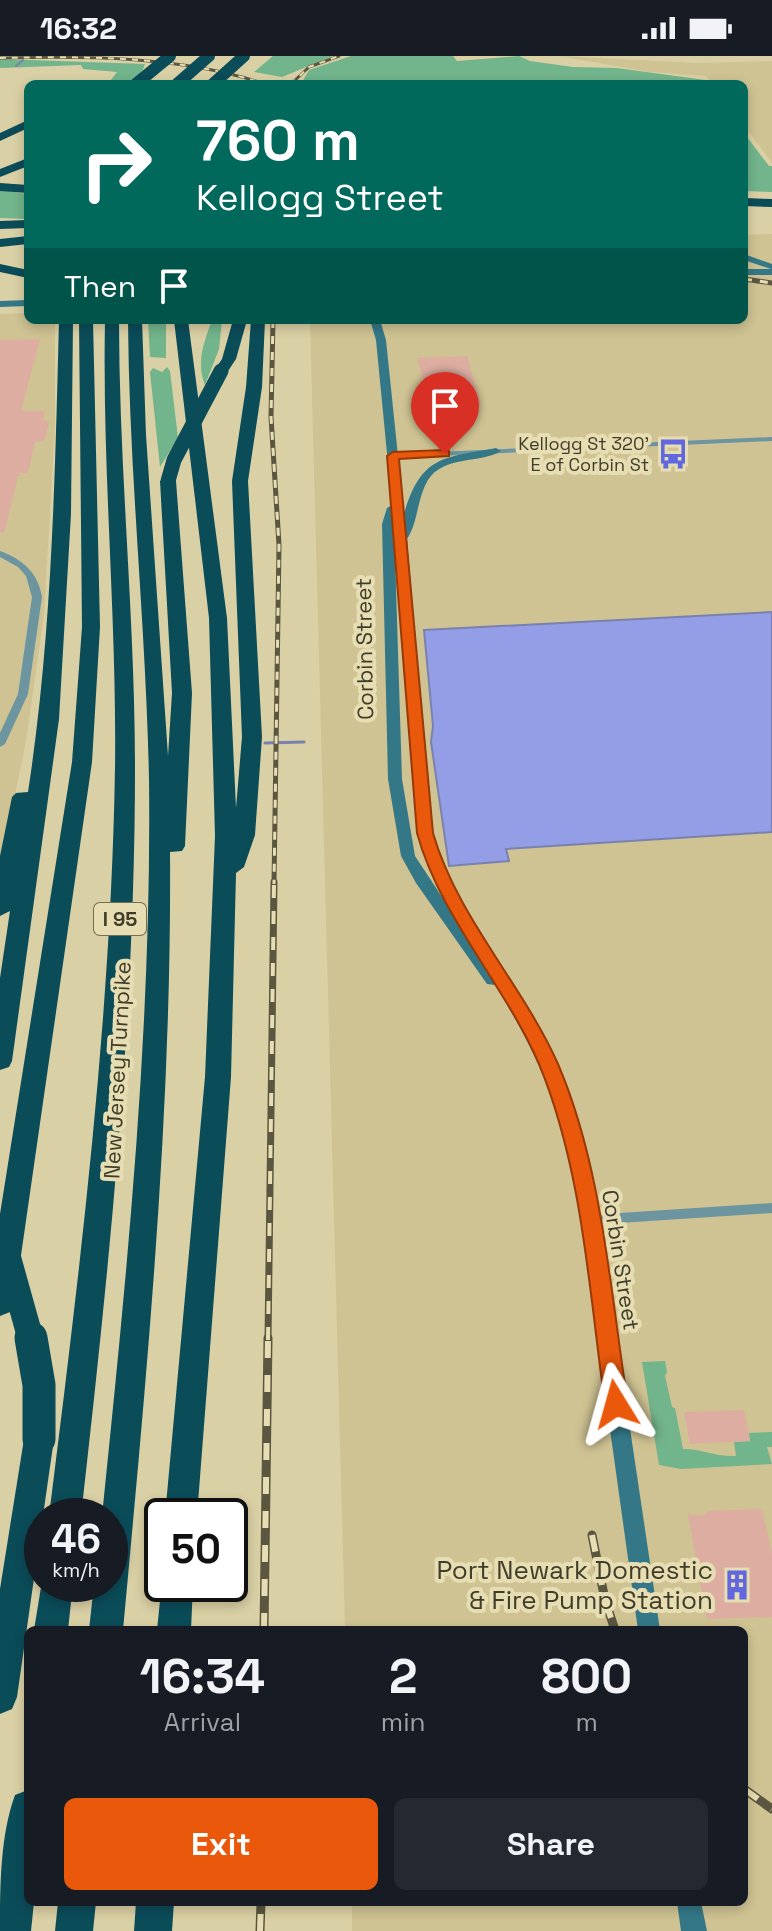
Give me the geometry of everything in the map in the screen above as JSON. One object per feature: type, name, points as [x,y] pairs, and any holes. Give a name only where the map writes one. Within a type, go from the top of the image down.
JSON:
[{"type":"highway","points":[[141,80],[170,56]]},
{"type":"highway","points":[[183,80],[214,58]]},
{"type":"highway","points":[[197,80],[214,58]]},
{"type":"highway","points":[[219,80],[249,58]]},
{"type":"highway","points":[[234,80],[249,58]]},
{"type":"highway","points":[[159,80],[183,59]]},
{"type":"highway","points":[[0,139],[24,127]]},
{"type":"highway","points":[[0,151],[24,141]]},
{"type":"highway","points":[[0,170],[24,162]]},
{"type":"highway","points":[[0,187],[24,189]]},
{"type":"highway","points":[[748,207],[772,207]]},
{"type":"highway","points":[[0,225],[24,224]]},
{"type":"highway","points":[[0,243],[24,240]]},
{"type":"highway","points":[[0,261],[24,266]]},
{"type":"highway","points":[[0,268],[24,273]]},
{"type":"highway","points":[[0,1061],[49,719],[63,514],[66,324]]},
{"type":"highway","name":"I 95","points":[[0,1304],[82,762],[91,627],[86,324]]},
{"type":"highway","name":"New Jersey Turnpike","points":[[67,1498],[97,1236],[120,920],[124,691],[112,324]]},
{"type":"highway","name":"New Jersey Turnpike","points":[[106,1626],[144,1203],[158,906],[157,718],[136,397],[135,324]]},
{"type":"highway","points":[[181,324],[220,643],[226,783],[226,888],[218,1077],[183,1498]]},
{"type":"highway","points":[[221,371],[227,324]]},
{"type":"highway","points":[[158,906],[173,856],[182,710],[168,481],[174,460],[229,359],[240,324]]},
{"type":"highway","points":[[240,531],[235,512],[231,457],[241,324]]},
{"type":"highway","points":[[226,888],[244,835],[252,730],[240,531],[240,470],[254,387],[258,324]]},
{"type":"highway","points":[[0,909],[50,686]]},
{"type":"highway","points":[[0,1229],[36,1352],[41,1393],[39,1439],[0,1697]]},
{"type":"highway","points":[[52,1626],[55,1602]]},
{"type":"highway","points":[[174,1626],[176,1602]]},
{"type":"highway","points":[[12,1931],[24,1839]]},
{"type":"highway","points":[[74,1931],[77,1906]]},
{"type":"highway","points":[[153,1931],[155,1906]]},
{"type":"main road","points":[[748,259],[772,270]]},
{"type":"main road","points":[[748,271],[772,270]]},
{"type":"main road","points":[[0,307],[24,306]]},
{"type":"main road","name":"Corbin Street","points":[[376,324],[381,340],[402,545],[425,833],[431,854],[455,901],[547,1060],[569,1116],[589,1220],[648,1626]]},
{"type":"main road","points":[[402,545],[422,476],[435,466],[458,458],[496,451]]},
{"type":"main road","name":"Corbin Street","points":[[396,496],[388,524],[392,719],[395,779],[408,856],[479,965],[515,1005]]},
{"type":"main road","points":[[690,1906],[694,1931]]},
{"type":"street","points":[[393,456],[772,439]]},
{"type":"street","points":[[0,554],[30,573],[37,597],[23,694],[0,744]]},
{"type":"street","points":[[589,1220],[772,1208]]},
{"type":"shaded area","points":[[559,56],[697,63],[772,61],[772,163],[748,130],[748,80],[710,80],[706,76],[650,72]]},
{"type":"shaded area","points":[[772,234],[772,612],[424,630],[433,726],[431,742],[437,774],[508,861],[506,849],[772,832],[772,1931],[352,1931],[352,1906],[748,1906],[748,1626],[345,1626],[310,324],[748,324],[748,235]]},
{"type":"shaded area","points":[[24,313],[24,324],[55,324],[55,425],[44,615],[26,741],[0,868],[0,314]]},
{"type":"green space","points":[[273,56],[333,56],[282,77],[254,72]]},
{"type":"green space","points":[[351,56],[453,56],[457,61],[519,56],[530,61],[573,67],[617,68],[705,80],[303,80],[309,70]]},
{"type":"green space","points":[[0,59],[145,64],[133,80],[111,80],[117,72],[83,69],[81,65],[0,68]]},
{"type":"green space","points":[[748,138],[772,166],[772,192],[748,191]]},
{"type":"green space","points":[[0,190],[24,193],[24,219],[0,218]]},
{"type":"green space","points":[[148,324],[166,324],[166,358],[150,357]]},
{"type":"green space","points":[[211,324],[222,324],[219,349],[205,385],[201,360]]},
{"type":"green space","points":[[167,367],[178,438],[160,467],[150,372],[153,368],[162,372]]},
{"type":"green space","points":[[665,1361],[665,1376],[683,1449],[736,1456],[734,1442],[750,1441],[749,1433],[772,1432],[772,1447],[767,1447],[772,1464],[681,1469],[659,1465],[642,1362]]},
{"type":"water","points":[[772,612],[772,832],[506,849],[509,861],[449,866],[431,742],[433,726],[424,630]]},
{"type":"building","points":[[40,339],[21,411],[45,411],[43,421],[49,421],[45,440],[35,442],[28,473],[19,473],[4,533],[0,532],[0,340]]},
{"type":"building","points":[[467,356],[481,404],[445,408],[430,406],[417,358]]},
{"type":"building","points":[[744,1410],[750,1441],[690,1444],[684,1412]]},
{"type":"building","name":"Port Newark Domestic & Fire Pump Station","points":[[762,1509],[772,1554],[772,1617],[707,1619],[688,1515],[707,1515],[706,1511]]},
{"type":"waterway","points":[[16,66],[23,60]]},
{"type":"waterway","points":[[265,743],[304,742]]},
{"type":"railway","points":[[295,80],[309,67],[339,56]]},
{"type":"railway","points":[[0,58],[134,60],[201,68],[251,80]]},
{"type":"railway","points":[[748,280],[772,283]]},
{"type":"railway","points":[[273,324],[271,417],[279,545],[274,884]]},
{"type":"railway","points":[[268,1340],[274,882]]},
{"type":"railway","points":[[264,1626],[268,1338]]},
{"type":"railway","points":[[592,1535],[605,1600],[614,1626]]},
{"type":"railway","points":[[748,1792],[772,1809]]},
{"type":"railway","points":[[260,1931],[261,1906]]},
{"type":"place","name":"Kellogg St 320' E of Corbin St","points":[[673,454]]},
{"type":"place","name":"Port Newark Domestic & Fire Pump Station","points":[[737,1585]]},
{"type":"route","points":[[445,454],[393,456],[425,833],[431,854],[455,901],[547,1060],[569,1116],[589,1220],[616,1404]]}]
